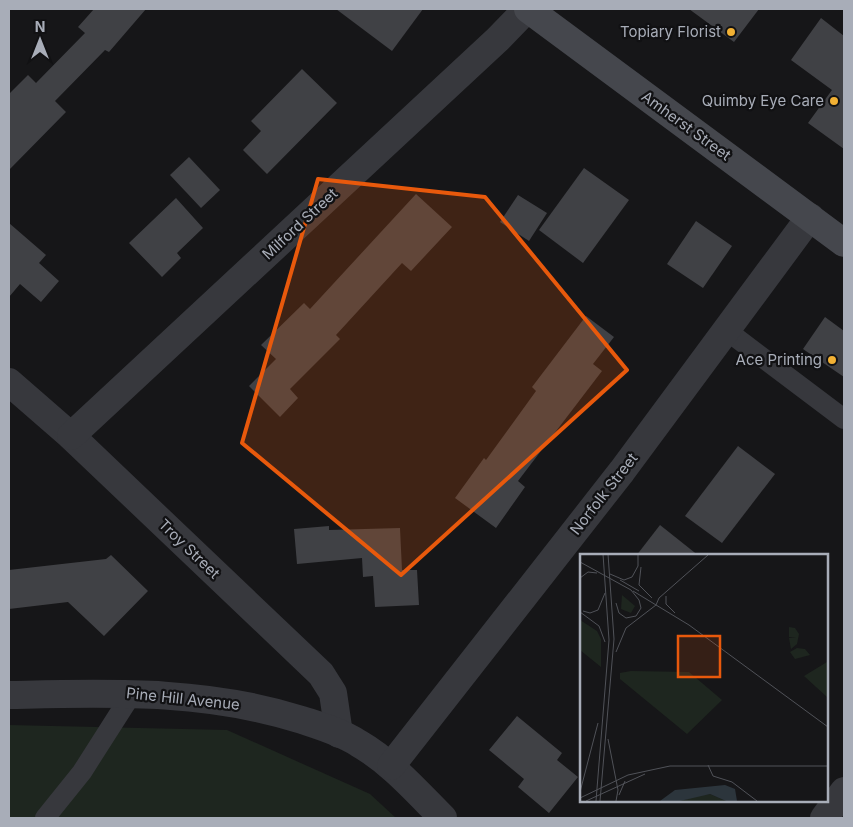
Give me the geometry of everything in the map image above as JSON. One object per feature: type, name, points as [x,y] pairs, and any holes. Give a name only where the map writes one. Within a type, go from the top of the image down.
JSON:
[{"type":"main road","name":"Amherst Street","points":[[527,9],[844,243]]},
{"type":"street","name":"Milford Street","points":[[71,436],[498,39],[527,9]]},
{"type":"street","name":"Norfolk Street","points":[[391,766],[622,471],[810,217]]},
{"type":"street","name":"Troy Street","points":[[9,382],[71,436],[321,674],[333,694],[339,734]]},
{"type":"street","name":"Pine Hill Avenue","points":[[9,695],[133,692],[217,700],[278,713],[357,742],[391,766],[443,818]]},
{"type":"street","points":[[824,818],[844,791]]},
{"type":"lane","points":[[726,330],[844,419]]},
{"type":"lane","points":[[45,818],[82,772],[133,692]]},
{"type":"highlighted area","points":[[318,179],[485,197],[627,370],[401,575],[242,443]]},
{"type":"shaded area","points":[[9,725],[227,730],[370,794],[396,818],[9,818]]},
{"type":"building","points":[[94,9],[146,9],[109,52],[105,50],[55,101],[66,112],[9,170],[9,94],[28,75],[36,83],[85,33],[78,27]]},
{"type":"building","points":[[336,9],[423,9],[392,51]]},
{"type":"building","name":"Topiary Florist","points":[[689,9],[759,9],[734,42]]},
{"type":"building","name":"Quimby Eye Care","points":[[821,18],[844,36],[844,149],[808,123],[832,90],[791,60]]},
{"type":"building","points":[[302,69],[337,103],[267,174],[243,150],[261,131],[251,121]]},
{"type":"building","points":[[189,157],[220,190],[201,208],[170,175]]},
{"type":"building","points":[[584,168],[629,200],[583,263],[539,230]]},
{"type":"building","points":[[416,194],[452,227],[411,271],[402,263],[336,335],[340,339],[290,389],[298,398],[280,417],[249,386],[276,359],[261,345],[304,303],[310,309]]},
{"type":"building","points":[[518,195],[547,213],[529,241],[500,222]]},
{"type":"building","points":[[176,198],[203,228],[177,253],[181,258],[162,277],[129,243]]},
{"type":"building","points":[[696,221],[732,246],[703,288],[667,264]]},
{"type":"building","points":[[9,223],[46,255],[39,263],[59,281],[41,302],[20,284],[9,297]]},
{"type":"building","points":[[586,316],[614,337],[593,364],[602,371],[518,481],[525,487],[496,528],[455,498],[484,458],[486,460],[536,391],[532,387]]},
{"type":"building","name":"Ace Printing","points":[[825,317],[844,331],[844,377],[803,349]]},
{"type":"building","points":[[738,446],[775,474],[722,543],[685,516]]},
{"type":"building","points":[[660,525],[696,554],[638,554]]},
{"type":"building","points":[[329,526],[329,530],[400,528],[402,570],[417,570],[419,605],[375,607],[373,576],[363,577],[362,558],[297,564],[294,529]]},
{"type":"building","points":[[111,555],[148,591],[104,636],[68,602],[9,609],[9,570],[106,559]]},
{"type":"building","points":[[517,716],[562,753],[557,760],[578,777],[549,813],[518,787],[524,779],[489,750]]},
{"type":"place","name":"Topiary Florist","points":[[731,32]]},
{"type":"place","name":"Quimby Eye Care","points":[[834,101]]},
{"type":"place","name":"Ace Printing","points":[[832,360]]}]
